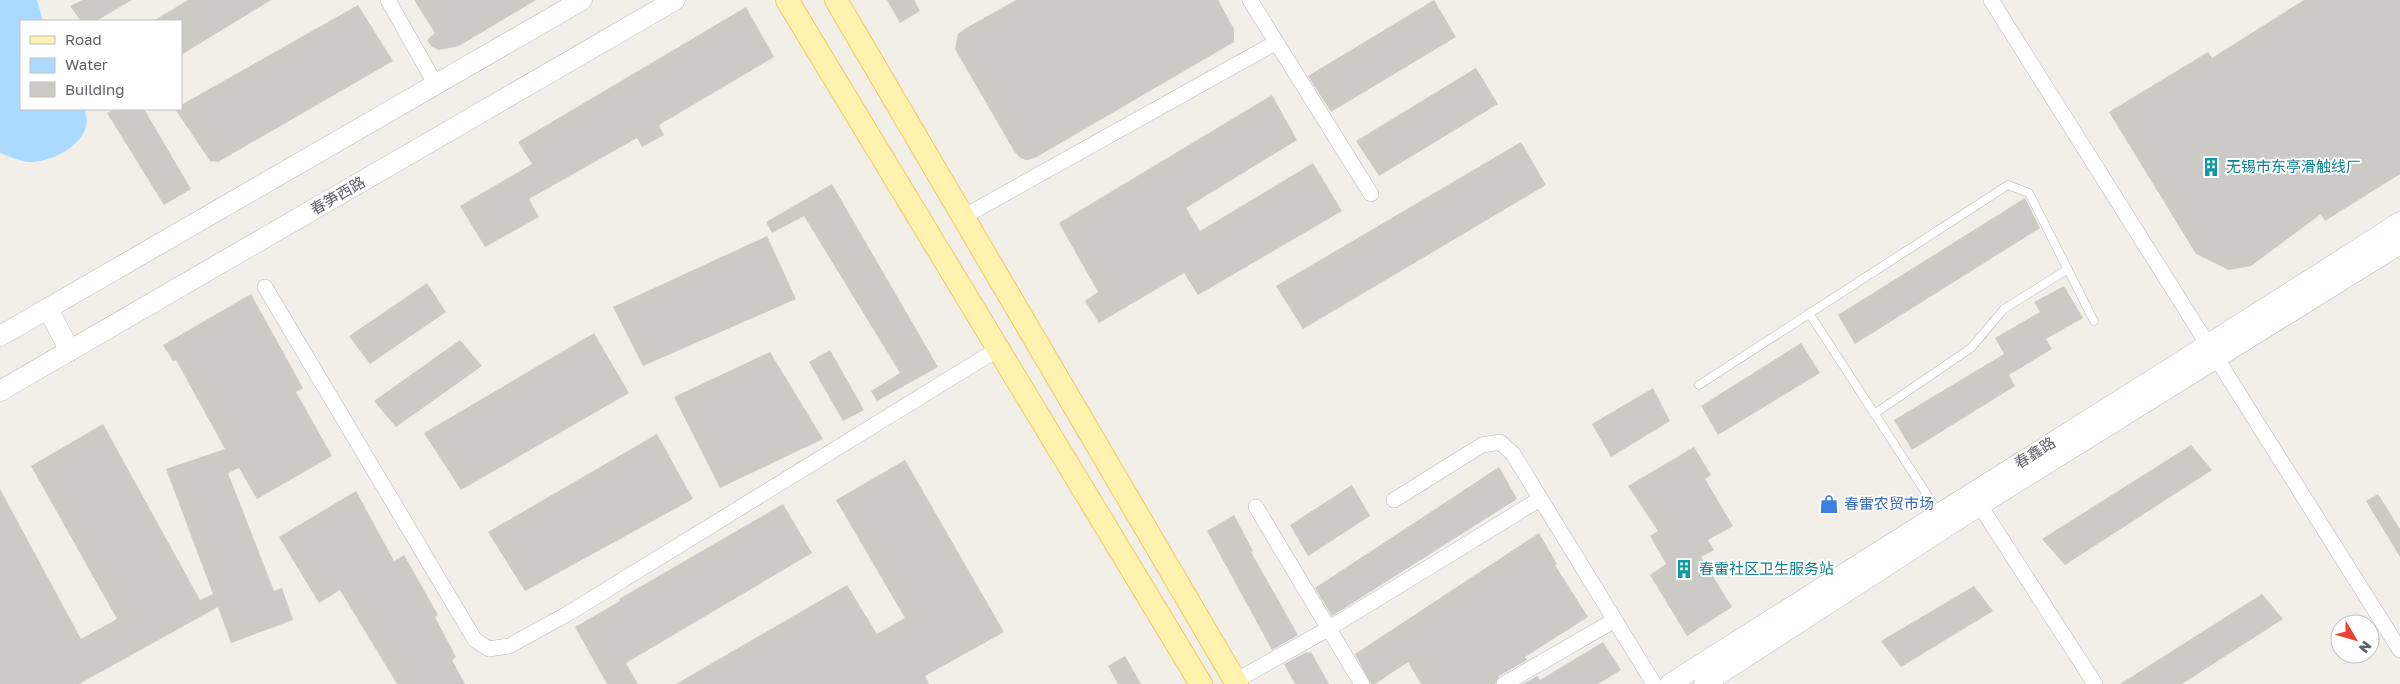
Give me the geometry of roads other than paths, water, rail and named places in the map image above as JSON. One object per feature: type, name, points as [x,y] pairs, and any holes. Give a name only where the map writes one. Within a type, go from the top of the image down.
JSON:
[{"type":"main road","points":[[0,336],[582,0]]},
{"type":"main road","name":"春笋西路","points":[[0,391],[675,0]]},
{"type":"main road","points":[[787,0],[1201,684]]},
{"type":"main road","points":[[836,0],[1236,683]]},
{"type":"main road","name":"春鑫路","points":[[2214,352],[2400,222]]},
{"type":"main road","name":"春鑫路","points":[[1704,684],[1976,499],[2214,352],[2400,244]]},
{"type":"main road","points":[[48,309],[70,351]]},
{"type":"main road","name":"春鑫路","points":[[1670,684],[1939,513],[1976,499]]},
{"type":"street","points":[[388,0],[436,84]]},
{"type":"street","points":[[1250,0],[1275,44],[1371,194]]},
{"type":"street","points":[[1991,0],[2400,650]]},
{"type":"street","points":[[963,217],[1275,44]]},
{"type":"street","points":[[264,287],[475,640],[489,649],[508,646],[569,613],[998,349]]},
{"type":"street","points":[[1394,500],[1482,445],[1500,442],[1513,454],[1654,684]]},
{"type":"street","points":[[1236,683],[1540,499]]},
{"type":"street","points":[[1976,499],[2095,684]]},
{"type":"street","points":[[1256,507],[1362,684]]},
{"type":"street","points":[[1504,684],[1615,620]]},
{"type":"lane","points":[[1699,385],[2008,185],[2029,193],[2094,321]]},
{"type":"lane","points":[[1874,414],[1971,348],[2004,309],[2068,269]]},
{"type":"lane","points":[[1809,313],[1939,513]]},
{"type":"water","points":[[0,0],[37,0],[43,20],[20,20],[20,110],[84,110],[87,120],[85,130],[72,147],[51,158],[40,161],[26,162],[0,153]]},
{"type":"place","name":"无锡市东亭滑触线厂","points":[[2211,167]]},
{"type":"place","name":"春雷农贸市场","points":[[1829,504]]},
{"type":"place","name":"春雷社区卫生服务站","points":[[1684,569]]}]
